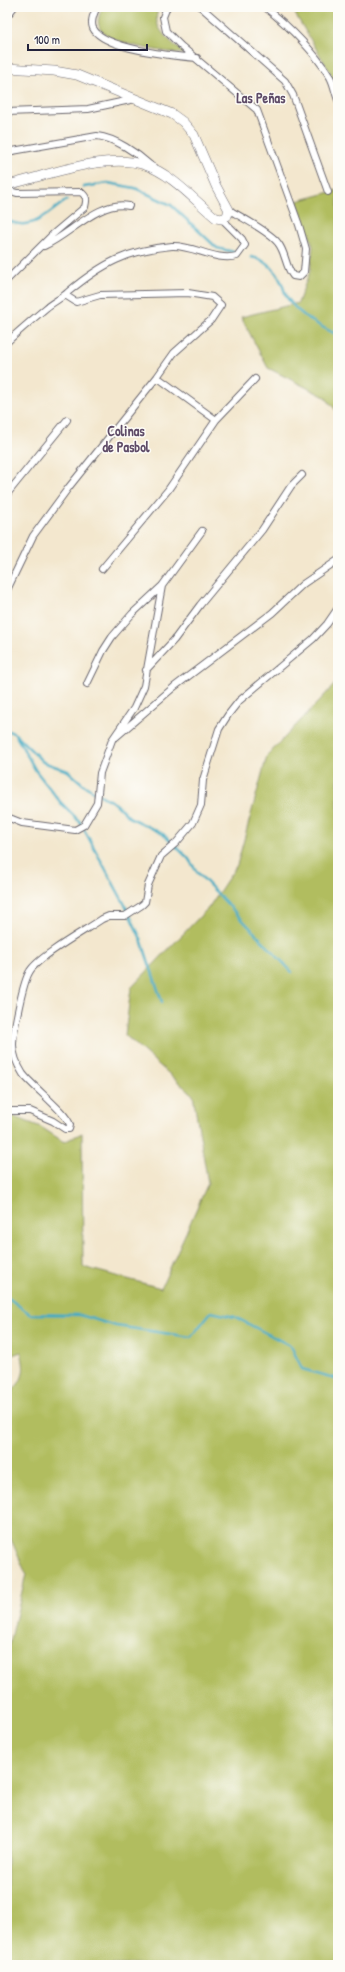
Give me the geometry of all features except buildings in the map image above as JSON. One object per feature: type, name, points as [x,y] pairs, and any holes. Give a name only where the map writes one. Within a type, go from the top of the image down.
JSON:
[{"type":"street","points":[[7,16],[14,7]]},
{"type":"street","points":[[97,7],[92,18],[92,26],[98,34],[111,42],[158,54],[197,58]]},
{"type":"street","points":[[7,68],[54,70],[77,75],[172,114],[190,129],[229,210],[270,235],[278,243],[285,255],[289,271],[293,276],[299,277],[304,272],[306,249],[299,225],[257,110],[166,31],[163,17],[167,7]]},
{"type":"street","points":[[201,7],[284,81],[293,94],[328,192]]},
{"type":"street","points":[[265,7],[287,24],[306,46],[330,78],[338,100]]},
{"type":"street","points":[[7,112],[88,109],[137,99]]},
{"type":"street","points":[[7,152],[97,136],[103,137],[143,158],[216,218],[222,219],[242,239],[245,245],[237,256],[225,258],[182,246],[149,249],[108,262],[47,307],[7,342]]},
{"type":"street","points":[[7,186],[80,166],[116,160],[145,165],[156,170]]},
{"type":"street","points":[[7,190],[17,193],[81,192],[86,196],[85,207],[40,247],[7,280]]},
{"type":"street","points":[[40,247],[56,241],[83,221],[110,206],[119,204],[129,206]]},
{"type":"street","points":[[222,219],[227,216],[229,210]]},
{"type":"street","points":[[7,590],[33,536],[69,486],[157,377],[174,353],[211,320],[221,305],[212,298],[188,293],[100,295],[76,302],[65,295]]},
{"type":"street","points":[[157,377],[216,420]]},
{"type":"street","points":[[102,568],[168,490],[216,420],[255,379]]},
{"type":"street","points":[[7,494],[67,420]]},
{"type":"street","points":[[145,671],[174,640],[200,605],[262,530],[291,486],[302,475]]},
{"type":"street","points":[[88,684],[103,651],[112,638],[132,614],[141,608],[162,586],[202,531]]},
{"type":"street","points":[[112,740],[174,687],[272,613],[302,584],[338,560]]},
{"type":"street","points":[[7,818],[22,823],[75,830],[84,825],[97,803],[100,773],[112,740],[134,708],[144,686],[145,671],[162,586]]},
{"type":"street","points":[[7,1111],[30,1111],[53,1121],[65,1129],[69,1129],[70,1125],[67,1118],[22,1072],[14,1052],[15,1031],[24,989],[30,971],[53,952],[102,919],[109,916],[125,916],[142,905],[148,885],[161,856],[176,843],[193,823],[201,806],[203,780],[219,729],[228,715],[239,701],[313,639],[327,624],[338,608]]},
{"type":"green space","points":[[102,7],[160,7],[157,14],[159,27],[163,34],[185,54],[139,47],[114,39],[105,34],[98,23]]},
{"type":"green space","points":[[291,7],[338,7],[338,91],[330,72]]},
{"type":"green space","points":[[338,190],[338,413],[325,397],[268,368],[241,317],[298,303],[310,271],[313,246],[297,201]]},
{"type":"green space","points":[[338,681],[338,1965],[7,1965],[7,1656],[26,1574],[7,1530],[7,1397],[20,1382],[23,1372],[23,1360],[21,1352],[7,1357],[7,1120],[12,1116],[41,1127],[64,1142],[82,1133],[83,1267],[161,1288],[208,1183],[193,1095],[125,1035],[131,988],[209,907],[237,865],[267,756]]},
{"type":"waterway","points":[[84,187],[108,183],[135,188],[171,205],[217,248],[234,252]]},
{"type":"waterway","points":[[7,220],[24,224],[32,223],[39,220],[67,200]]},
{"type":"waterway","points":[[251,257],[262,260],[274,270],[280,279],[287,297],[298,311],[317,324],[338,335]]},
{"type":"waterway","points":[[7,730],[15,734],[36,771],[61,803],[80,822],[125,905],[141,939],[162,1002]]},
{"type":"waterway","points":[[15,734],[43,762],[68,771],[85,786],[116,804],[129,817],[163,834],[188,858],[197,872],[292,972]]},
{"type":"waterway","points":[[7,1297],[30,1314],[80,1315],[116,1326],[191,1337],[211,1312],[235,1317],[291,1346],[302,1369],[338,1379]]},
{"type":"district","name":"Las Peñas","points":[[261,98]]},
{"type":"district","name":"Colinas de Pasbol","points":[[126,440]]}]
